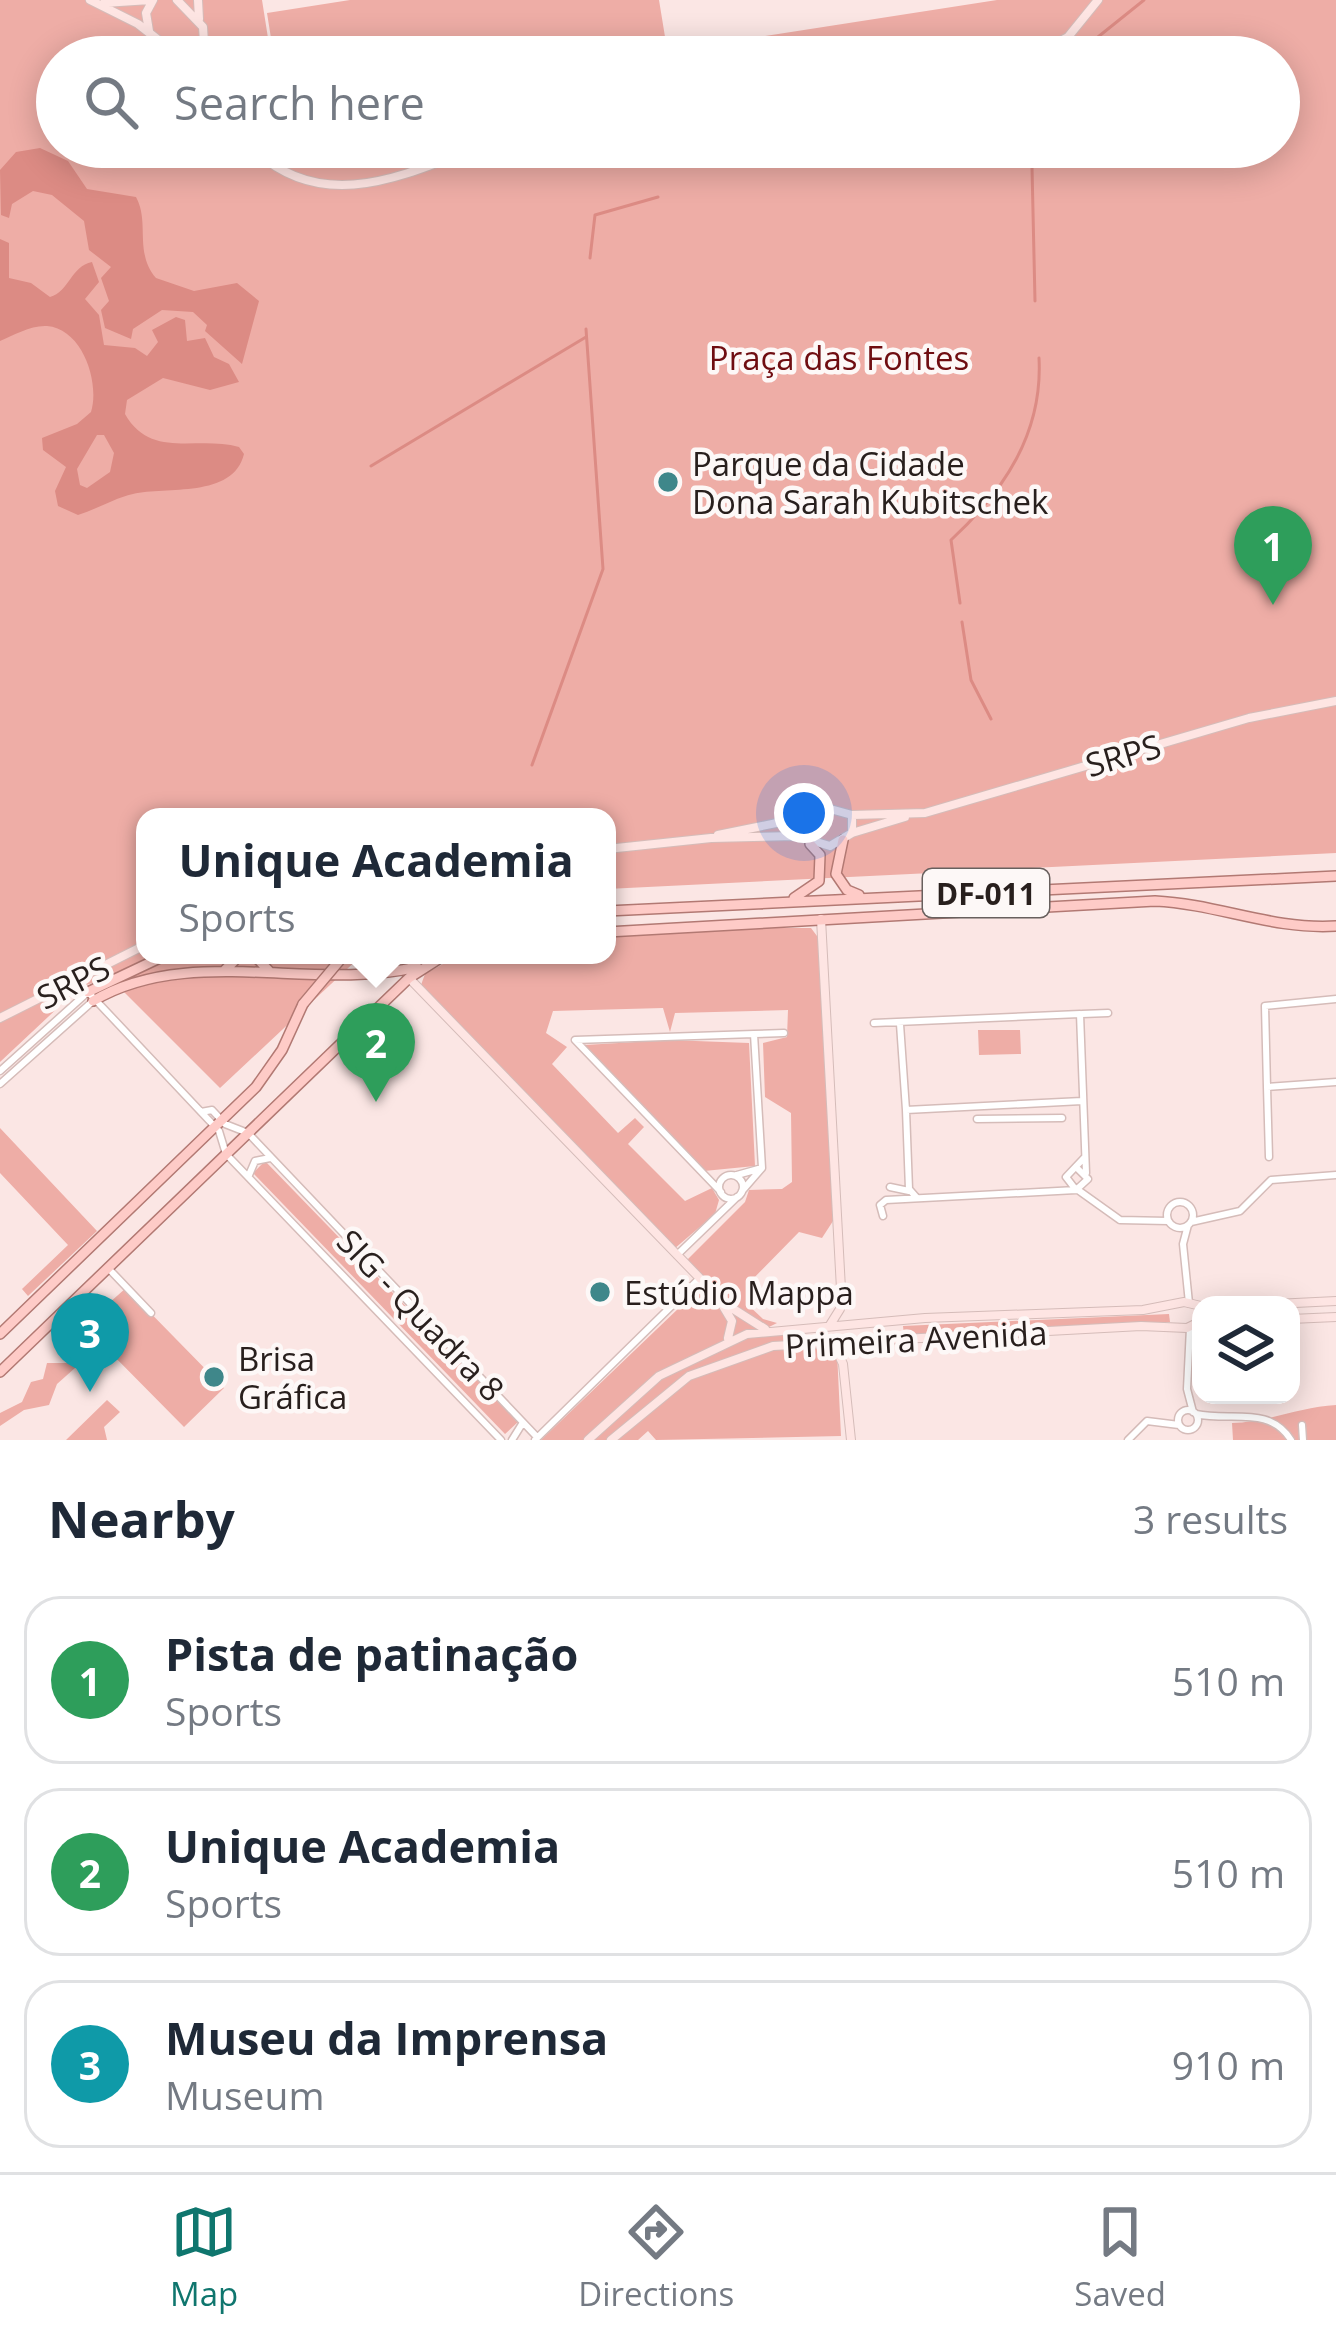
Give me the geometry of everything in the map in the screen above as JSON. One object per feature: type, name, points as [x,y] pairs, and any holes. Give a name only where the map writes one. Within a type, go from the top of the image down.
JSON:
[{"type":"main road","points":[[95,2],[152,0],[146,13],[149,32]]},
{"type":"main road","points":[[177,0],[199,20]]},
{"type":"main road","points":[[198,0],[204,36]]},
{"type":"main road","points":[[1069,36],[1098,0]]},
{"type":"main road","points":[[95,2],[154,36]]},
{"type":"main road","points":[[280,168],[292,177],[350,187],[374,186],[422,168]]},
{"type":"main road","name":"SRPS","points":[[810,844],[1254,716],[1336,701]]},
{"type":"main road","name":"SRPS","points":[[711,838],[796,819],[816,805],[852,815],[912,814]]},
{"type":"main road","points":[[852,815],[836,860],[838,880],[852,894],[876,898]]},
{"type":"main road","points":[[780,903],[798,897],[819,881],[822,863],[810,844],[796,836],[796,819]]},
{"type":"main road","name":"SRPS","points":[[616,848],[711,838],[796,836]]},
{"type":"main road","name":"DF-011","points":[[616,911],[1336,876]]},
{"type":"main road","name":"DF-011","points":[[616,931],[1155,901],[1202,905],[1284,928],[1336,926]]},
{"type":"main road","name":"DF-011","points":[[616,926],[636,910]]},
{"type":"main road","points":[[821,918],[841,1303],[830,1325]]},
{"type":"main road","name":"SRPS","points":[[0,1018],[136,950]]},
{"type":"main road","points":[[91,997],[150,964]]},
{"type":"main road","points":[[219,973],[230,964]]},
{"type":"main road","points":[[259,964],[278,974]]},
{"type":"main road","points":[[0,1334],[270,1071],[303,1004],[337,964]]},
{"type":"main road","points":[[91,997],[132,982],[219,973],[356,979],[427,965]]},
{"type":"main road","points":[[0,1372],[427,965]]},
{"type":"main road","points":[[410,978],[717,1297],[732,1321],[727,1340]]},
{"type":"main road","points":[[717,1297],[769,1330]]},
{"type":"main road","points":[[1300,1303],[1336,1301]]},
{"type":"main road","points":[[841,1303],[856,1323]]},
{"type":"main road","points":[[1188,1305],[1188,1324]]},
{"type":"main road","points":[[1188,1305],[1188,1324]]},
{"type":"main road","name":"Primeira Avenida","points":[[588,1440],[644,1387],[727,1340],[769,1330],[1188,1305]]},
{"type":"main road","points":[[1300,1319],[1336,1317]]},
{"type":"main road","points":[[893,1338],[895,1322]]},
{"type":"main road","name":"Primeira Avenida","points":[[611,1440],[689,1376],[743,1353],[832,1341],[1188,1324]]},
{"type":"main road","points":[[796,1329],[792,1336],[796,1344]]},
{"type":"main road","points":[[843,1364],[855,1340]]},
{"type":"main road","points":[[832,1341],[843,1364],[850,1440]]},
{"type":"street","points":[[0,1071],[91,997]]},
{"type":"street","points":[[0,1084],[91,997]]},
{"type":"street","points":[[91,997],[200,1112],[218,1126],[248,1133]]},
{"type":"street","points":[[1269,1157],[1265,1006],[1336,999]]},
{"type":"street","points":[[874,1023],[1108,1013]]},
{"type":"street","points":[[1080,1014],[1086,1173],[1093,1201]]},
{"type":"street","points":[[900,1022],[909,1191]]},
{"type":"street","points":[[740,1194],[722,1194],[575,1040],[784,1033]]},
{"type":"street","points":[[677,1255],[762,1168],[754,1034]]},
{"type":"street","points":[[1267,1087],[1336,1082]]},
{"type":"street","points":[[906,1110],[1082,1100]]},
{"type":"street","points":[[1013,1103],[1015,1118]]},
{"type":"street","points":[[977,1119],[1062,1118]]},
{"type":"street","points":[[218,1126],[226,1154]]},
{"type":"street","name":"SIG - Quadra 8","points":[[248,1133],[536,1439],[700,1279]]},
{"type":"street","name":"SIG - Quadra 8","points":[[226,1154],[501,1440]]},
{"type":"street","points":[[1055,1191],[1086,1155]]},
{"type":"street","points":[[249,1174],[255,1161],[270,1158]]},
{"type":"street","points":[[704,1176],[731,1176],[762,1168]]},
{"type":"street","points":[[1077,1168],[1086,1173]]},
{"type":"street","points":[[1066,1180],[1120,1220],[1149,1218],[1189,1224],[1211,1214],[1240,1211],[1271,1180],[1336,1175]]},
{"type":"street","points":[[722,1212],[722,1194],[731,1176]]},
{"type":"street","points":[[731,1176],[740,1194]]},
{"type":"street","points":[[883,1216],[881,1202],[1077,1190],[1087,1184]]},
{"type":"street","points":[[890,1187],[916,1197]]},
{"type":"street","points":[[1149,1218],[1179,1202],[1211,1214]]},
{"type":"street","points":[[1188,1305],[1183,1244],[1189,1205]]},
{"type":"street","points":[[1169,1208],[1169,1222],[1183,1244]]},
{"type":"street","points":[[108,1268],[151,1313]]},
{"type":"street","points":[[1188,1324],[1187,1389],[1196,1426]]},
{"type":"street","points":[[1187,1389],[1180,1417],[1189,1430],[1215,1419],[1263,1417],[1279,1423],[1291,1440]]},
{"type":"street","points":[[1128,1440],[1141,1424],[1194,1413],[1215,1419]]},
{"type":"street","points":[[512,1440],[520,1431],[521,1419]]},
{"type":"street","points":[[1302,1425],[1303,1440]]},
{"type":"green space","name":"Parque da Cidade Dona Sarah Kubitschek","points":[[0,0],[262,0],[268,36],[36,36],[36,168],[1300,168],[1300,36],[765,36],[997,0],[1336,0],[1336,853],[616,889],[616,808],[136,808],[136,964],[352,964],[220,1088],[121,989],[102,980],[80,987],[0,1062]]},
{"type":"green space","points":[[350,0],[659,0],[665,36],[271,36],[267,13]]},
{"type":"green space","points":[[811,928],[820,940],[833,1221],[822,1238],[799,1232],[746,1286],[746,1303],[763,1319],[777,1323],[769,1327],[726,1303],[686,1261],[745,1202],[749,1190],[782,1189],[792,1182],[791,1113],[765,1097],[763,1043],[787,1037],[788,1010],[675,1013],[670,1032],[663,1008],[553,1011],[546,1033],[567,1047],[552,1064],[618,1133],[635,1118],[644,1127],[628,1144],[685,1201],[712,1188],[719,1200],[715,1214],[674,1249],[421,985],[425,974],[443,964],[616,964],[616,934]]},
{"type":"green space","points":[[978,1030],[1020,1030],[1021,1054],[979,1055]]},
{"type":"green space","points":[[669,1040],[749,1043],[755,1166],[704,1171],[585,1045]]},
{"type":"green space","points":[[0,1128],[97,1231],[28,1296],[22,1289],[68,1245],[0,1173]]},
{"type":"green space","points":[[265,1161],[518,1422],[505,1434],[253,1173]]},
{"type":"green space","points":[[704,1284],[755,1328],[784,1334],[785,1344],[837,1352],[841,1436],[656,1440],[648,1431],[638,1440],[541,1440]]},
{"type":"green space","points":[[126,1288],[224,1388],[184,1427],[102,1344],[57,1384],[49,1405],[24,1410],[0,1426],[0,1413],[22,1402],[31,1382],[43,1379],[47,1363],[68,1363],[75,1333]]},
{"type":"green space","points":[[1169,1314],[1170,1322],[904,1335],[903,1326]]},
{"type":"green space","points":[[107,1400],[120,1412],[104,1427],[107,1440],[66,1440]]},
{"type":"green space","points":[[1336,1405],[1336,1440],[1233,1440],[1232,1423]]},
{"type":"shaded area","points":[[36,149],[36,168],[73,168],[87,189],[136,197],[146,258],[156,278],[194,291],[237,283],[259,301],[242,364],[205,331],[207,325],[193,312],[162,310],[133,329],[131,339],[105,328],[101,310],[109,301],[101,278],[111,267],[89,250],[84,221],[52,195],[33,191],[12,204],[9,218],[1,215],[0,170],[16,152]]},
{"type":"shaded area","points":[[0,239],[9,243],[9,278],[31,283],[50,297],[79,268],[92,262],[99,282],[85,299],[99,315],[104,345],[135,348],[147,356],[158,342],[152,330],[176,317],[185,320],[187,341],[205,338],[214,357],[229,364],[239,382],[210,390],[163,378],[127,400],[125,414],[136,428],[161,441],[223,444],[239,447],[244,454],[227,478],[213,484],[133,494],[78,515],[58,506],[55,491],[66,467],[43,450],[42,438],[77,424],[91,412],[91,373],[79,347],[60,329],[29,329],[0,341]],"holes":[[[97,435],[104,435],[114,453],[110,472],[87,488],[80,485],[77,469]]]},
{"type":"waterway","points":[[1099,36],[1144,0]]},
{"type":"waterway","points":[[1032,168],[1035,301]]},
{"type":"waterway","points":[[590,258],[595,215],[658,197]]},
{"type":"waterway","points":[[532,765],[603,569],[586,329]]},
{"type":"waterway","points":[[371,466],[586,337]]},
{"type":"waterway","points":[[960,603],[951,540],[988,501],[1016,459],[1034,411],[1039,358]]},
{"type":"waterway","points":[[962,622],[971,680],[991,719]]},
{"type":"place","name":"Parque da Cidade Dona Sarah Kubitschek","points":[[668,482]]},
{"type":"place","name":"Pista de patinação","points":[[1273,605]]},
{"type":"place","name":"Unique Academia","points":[[376,1102]]},
{"type":"place","name":"Estúdio Mappa","points":[[600,1292]]},
{"type":"place","name":"Brisa Gráfica","points":[[214,1377]]},
{"type":"place","name":"Museu da Imprensa","points":[[90,1392]]},
{"type":"park label","name":"Praça das Fontes","points":[[839,357]]}]
